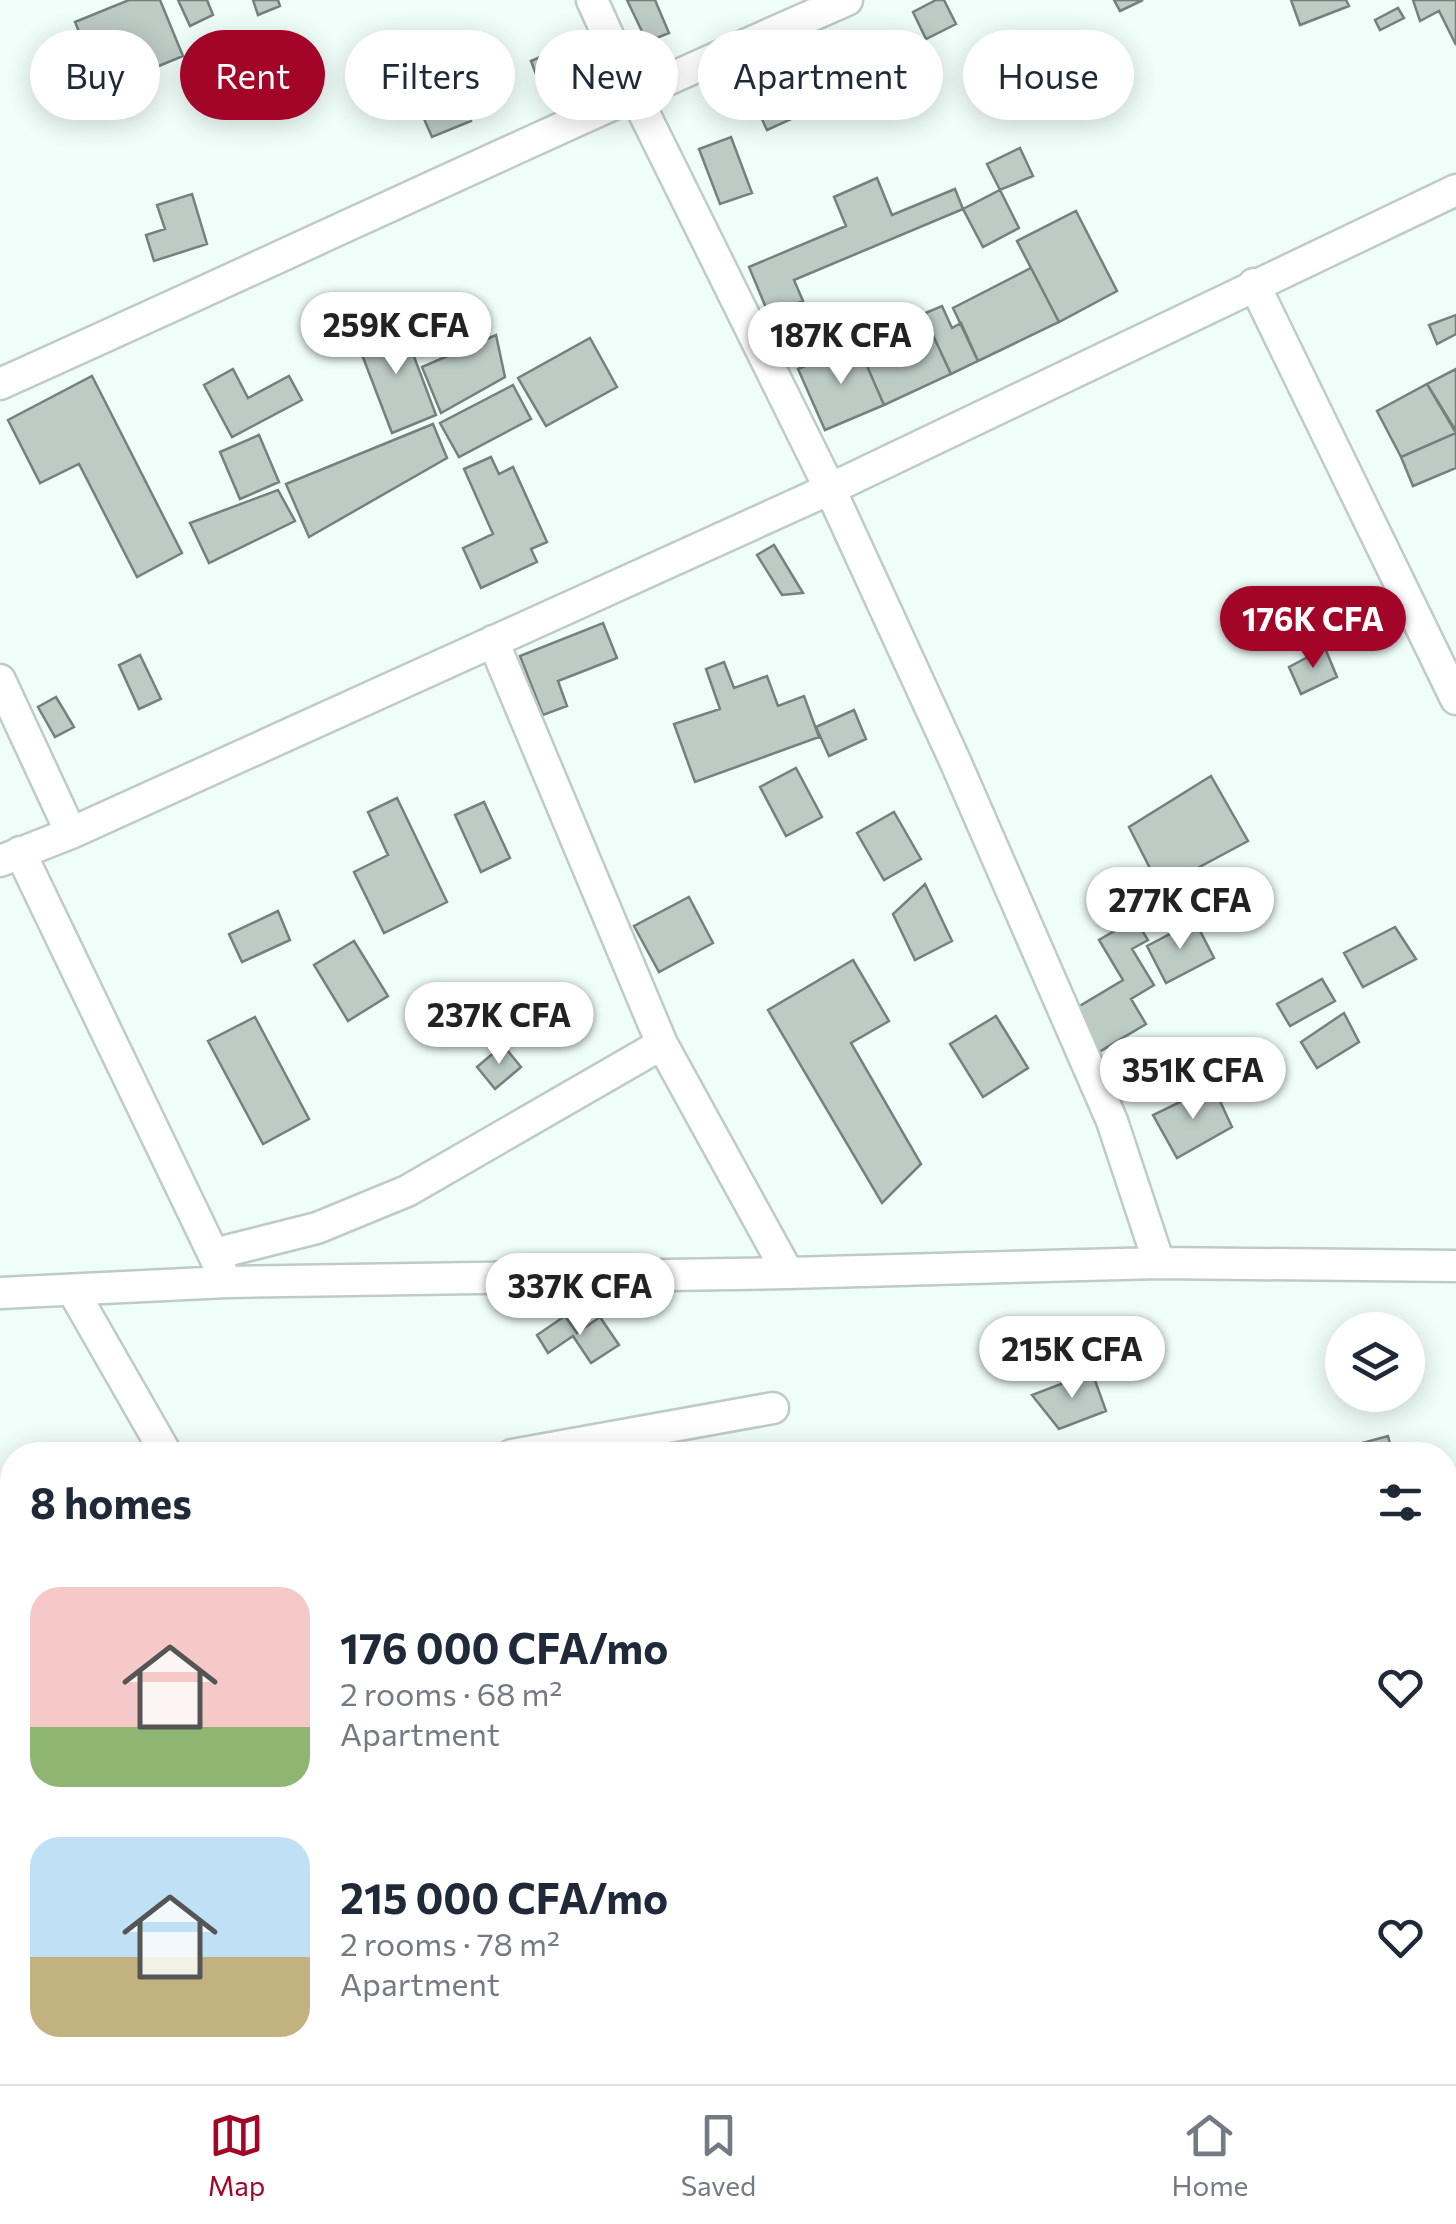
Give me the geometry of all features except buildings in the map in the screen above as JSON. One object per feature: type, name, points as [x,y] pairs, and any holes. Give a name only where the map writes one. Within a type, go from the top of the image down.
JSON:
[{"type":"street","points":[[592,0],[606,30]]},
{"type":"street","points":[[678,74],[847,0]]},
{"type":"street","points":[[0,384],[576,120]]},
{"type":"street","points":[[647,120],[830,489],[955,761],[1112,1121],[1159,1263]]},
{"type":"street","points":[[220,1268],[10,857],[830,489],[1456,190]]},
{"type":"street","points":[[1254,284],[1456,699]]},
{"type":"street","points":[[493,641],[662,1044],[788,1273]]},
{"type":"street","points":[[0,680],[71,832]]},
{"type":"street","points":[[220,1268],[406,1191],[662,1044]]},
{"type":"street","points":[[0,1293],[73,1290],[220,1268],[788,1273],[1159,1263],[1456,1266]]},
{"type":"street","points":[[73,1290],[159,1442]]},
{"type":"street","points":[[584,1442],[774,1408]]}]
